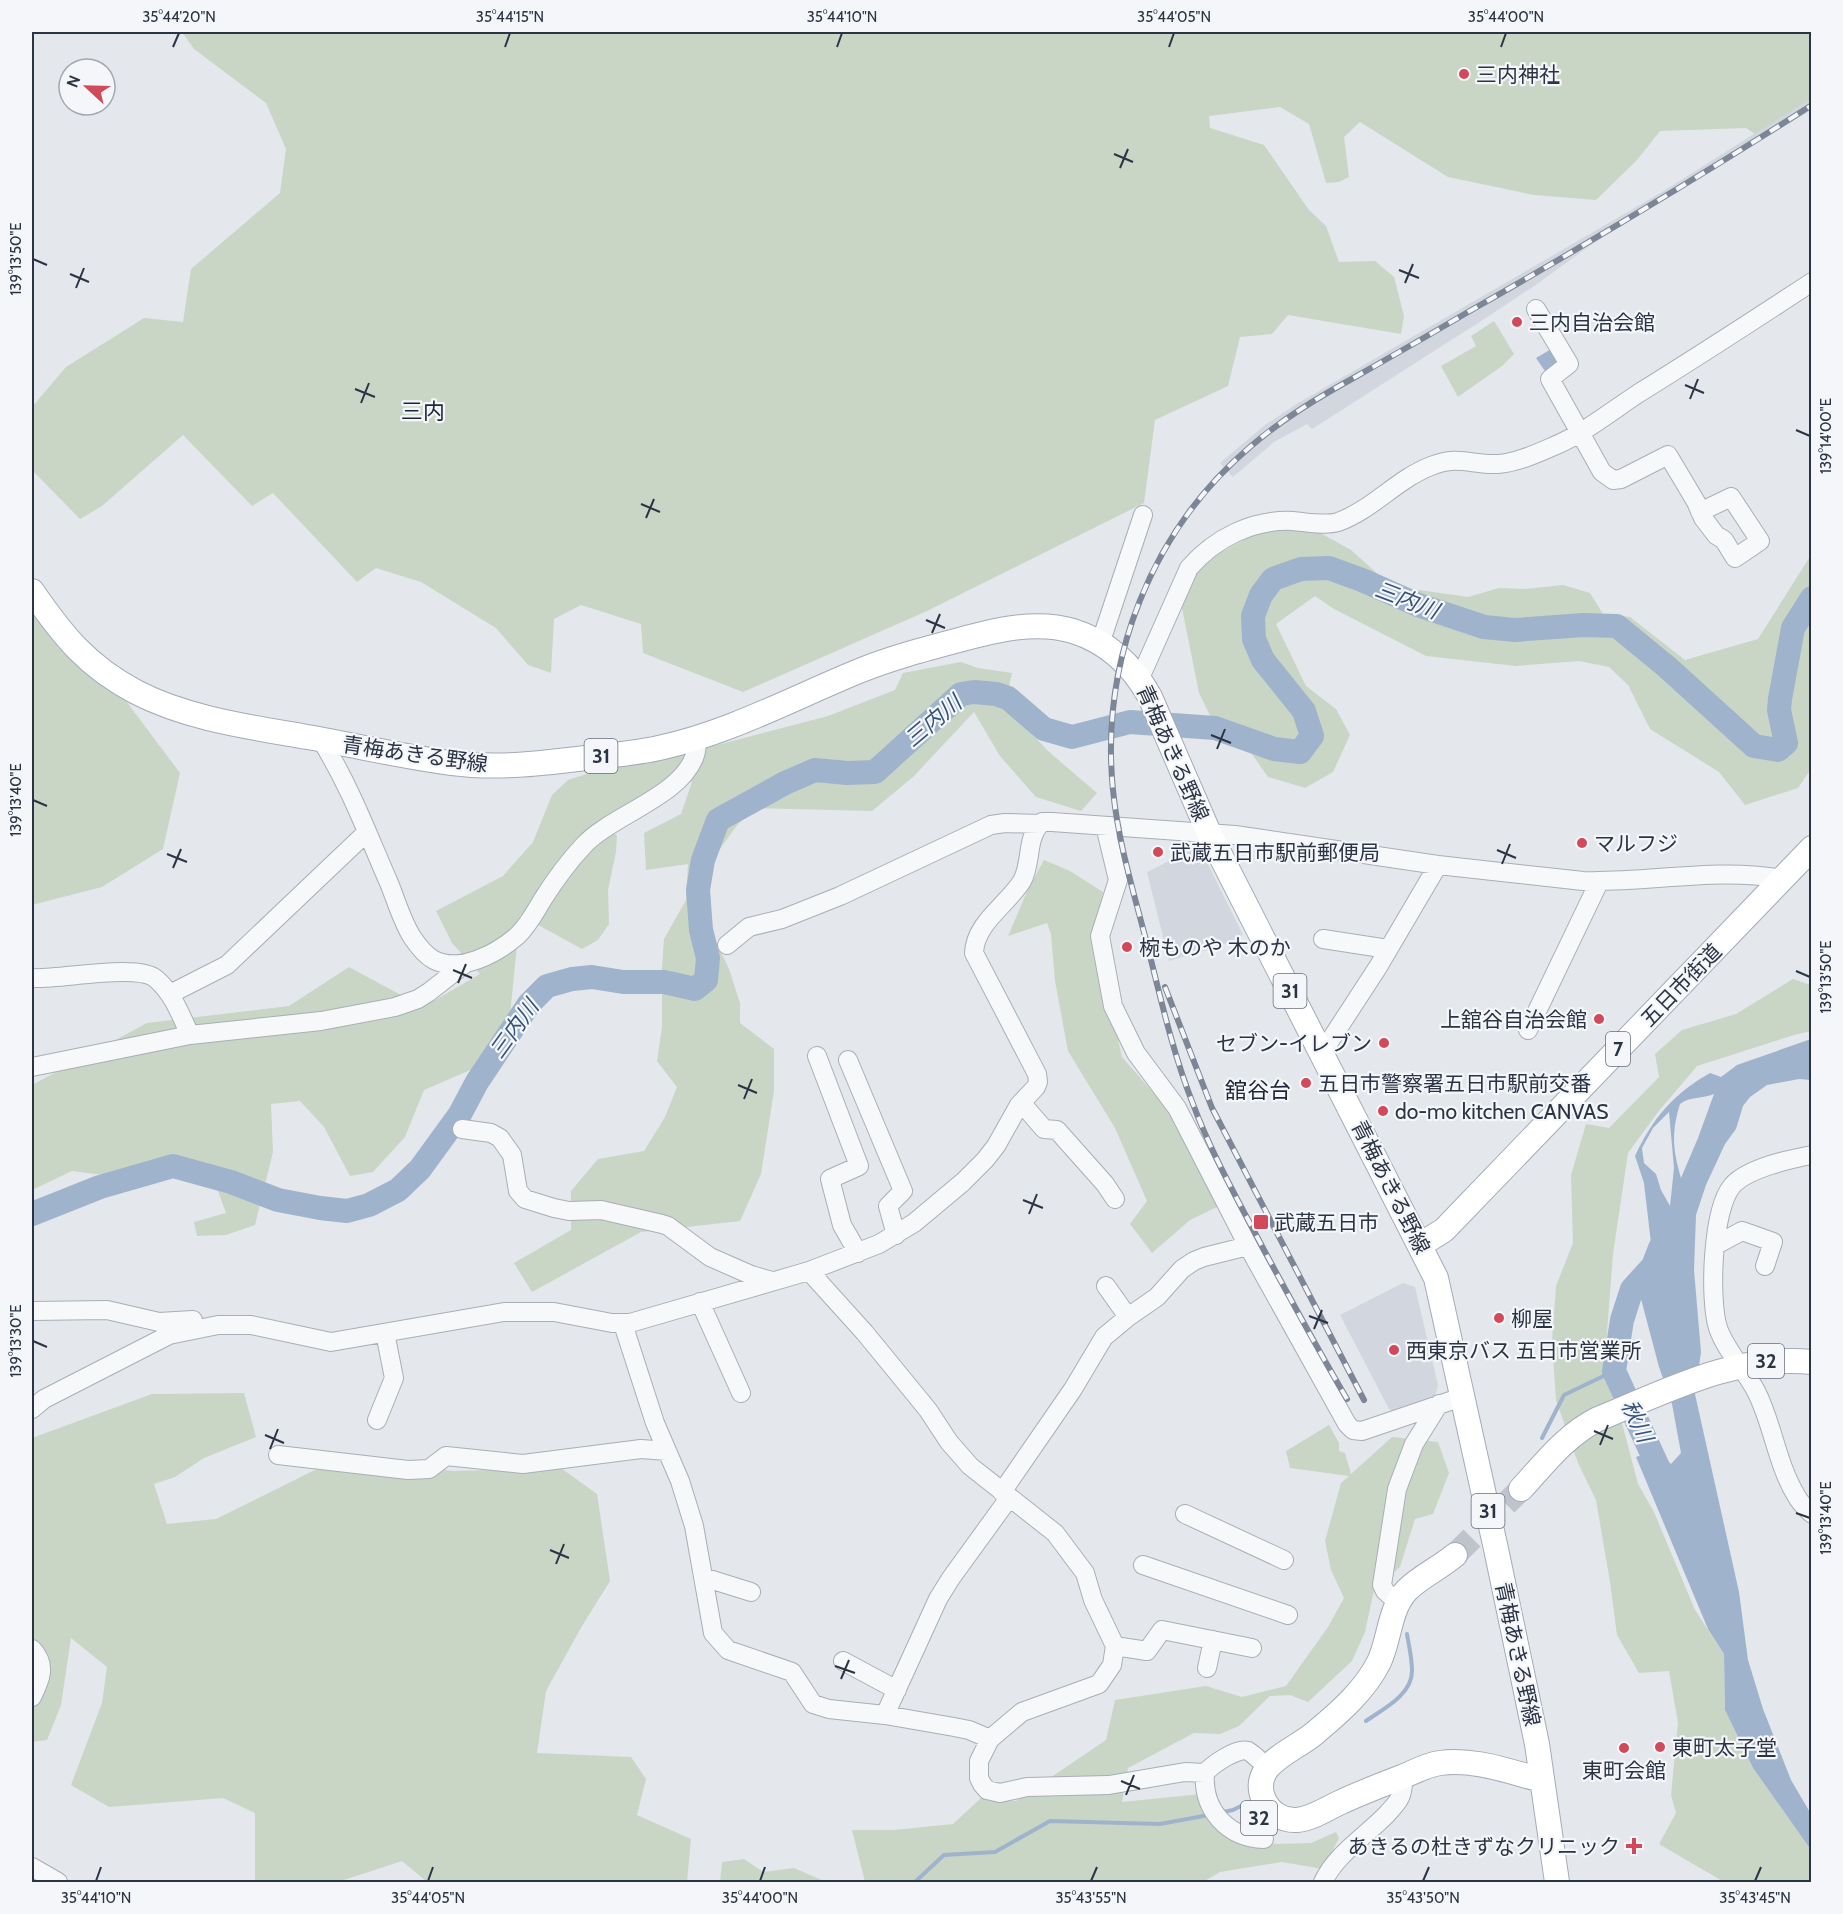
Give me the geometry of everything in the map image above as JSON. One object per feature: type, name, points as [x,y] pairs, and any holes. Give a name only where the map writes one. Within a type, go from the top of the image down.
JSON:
[{"type":"main road","name":"青梅あきる野線","points":[[32,591],[61,633],[91,663],[136,692],[177,709],[321,740],[453,763],[510,765],[562,761],[659,748],[697,738],[746,720],[862,670],[917,651],[980,634],[1022,626],[1072,631],[1110,649],[1140,678],[1164,725],[1209,833],[1436,1278],[1496,1549],[1542,1780],[1557,1882]]},
{"type":"main road","name":"五日市街道","points":[[1420,1245],[1444,1230],[1783,879],[1808,858]]},
{"type":"main road","name":"32","points":[[1521,1489],[1568,1438],[1580,1428],[1598,1419],[1730,1368],[1781,1360],[1812,1362]]},
{"type":"main road","points":[[1262,1762],[1272,1746],[1342,1708],[1364,1687],[1380,1660],[1398,1603],[1413,1586],[1455,1556]]},
{"type":"main road","name":"32","points":[[1262,1762],[1250,1772],[1248,1785],[1250,1802],[1263,1822],[1275,1830],[1292,1834],[1299,1834],[1318,1827],[1367,1801],[1404,1776],[1437,1763],[1455,1761],[1482,1765],[1542,1780]]},
{"type":"street","points":[[1140,678],[1189,568],[1200,555],[1243,529],[1282,520],[1334,523],[1346,519],[1428,467],[1453,459],[1500,464],[1557,445],[1812,282]]},
{"type":"street","points":[[1536,309],[1569,364],[1550,379],[1602,472],[1612,480],[1621,479],[1668,455],[1700,512]]},
{"type":"street","points":[[1100,644],[1143,515]]},
{"type":"street","points":[[32,1067],[190,1035],[321,1021],[395,1007],[423,996],[466,963],[498,949],[517,936],[531,920],[570,860],[590,838],[674,784],[695,756],[697,738]]},
{"type":"street","points":[[321,740],[367,832],[411,935],[422,951],[433,959],[449,965],[466,963]]},
{"type":"street","points":[[727,945],[749,927],[782,919],[840,896],[991,825],[1005,823],[1052,822],[1235,835],[1438,865],[1599,882],[1737,873],[1783,879]]},
{"type":"street","points":[[32,1409],[44,1399],[169,1335],[207,1327],[251,1324],[331,1342],[527,1310],[554,1311],[623,1324],[809,1271],[858,1253],[896,1235],[955,1189],[985,1160],[1020,1105],[1036,1087],[1037,1074],[976,959],[974,940],[1017,888],[1024,876],[1034,831],[1040,824]]},
{"type":"street","points":[[1106,826],[1118,880],[1100,936],[1113,1006],[1136,1053],[1177,1108],[1248,1246],[1347,1424],[1353,1430],[1362,1431],[1462,1396]]},
{"type":"street","points":[[170,994],[227,965],[367,832]]},
{"type":"street","points":[[1322,1053],[1438,865]]},
{"type":"street","points":[[1528,1030],[1599,882]]},
{"type":"street","points":[[1323,939],[1388,949]]},
{"type":"street","points":[[32,978],[142,972],[155,977],[170,994],[190,1035]]},
{"type":"street","points":[[817,1056],[859,1166],[830,1179],[842,1225],[858,1253]]},
{"type":"street","points":[[848,1060],[903,1191],[888,1206],[896,1235]]},
{"type":"street","points":[[1020,1105],[1025,1107],[1044,1129],[1057,1130],[1106,1184],[1115,1199]]},
{"type":"street","points":[[462,1129],[491,1133],[500,1138],[512,1155],[518,1191],[525,1199],[569,1211],[601,1210],[662,1224],[710,1257],[751,1275],[772,1281]]},
{"type":"street","points":[[850,1142],[878,1131]]},
{"type":"street","points":[[1812,1155],[1780,1163],[1743,1177],[1732,1186],[1721,1209],[1716,1245],[1714,1288],[1716,1319],[1730,1368],[1756,1392],[1797,1498],[1812,1514]]},
{"type":"street","points":[[1716,1245],[1742,1231],[1773,1242],[1765,1266]]},
{"type":"street","points":[[885,1715],[938,1599],[1104,1337],[1157,1297],[1182,1269],[1194,1261],[1248,1246]]},
{"type":"street","points":[[809,1271],[865,1333],[963,1458],[1005,1495],[1055,1533],[1068,1548],[1084,1573],[1093,1600],[1115,1646],[1112,1665],[1099,1684],[1022,1712],[990,1739],[981,1754],[978,1771],[982,1784],[992,1793],[1036,1786],[1109,1785],[1185,1772],[1207,1789],[1219,1819],[1231,1831],[1242,1836],[1264,1839]]},
{"type":"street","points":[[1106,1286],[1128,1317]]},
{"type":"street","points":[[700,1302],[741,1393]]},
{"type":"street","points":[[32,1311],[107,1310],[159,1322],[196,1320],[207,1327]]},
{"type":"street","points":[[623,1324],[655,1423],[680,1481],[694,1526],[713,1633],[720,1644],[728,1650],[792,1672],[813,1704],[829,1709],[885,1715],[969,1730],[990,1739]]},
{"type":"street","points":[[377,1420],[394,1378],[385,1334]]},
{"type":"street","points":[[1398,1603],[1384,1591],[1382,1585],[1397,1489],[1414,1444],[1439,1404]]},
{"type":"street","points":[[278,1455],[408,1470],[429,1469],[446,1456],[523,1464],[641,1449],[667,1451]]},
{"type":"street","points":[[1185,1514],[1284,1560]]},
{"type":"street","points":[[1143,1565],[1288,1615]]},
{"type":"street","points":[[703,1577],[751,1592]]},
{"type":"street","points":[[1115,1646],[1147,1651],[1162,1630],[1252,1648]]},
{"type":"street","points":[[1207,1668],[1213,1640]]},
{"type":"street","points":[[32,1649],[39,1657],[41,1678],[32,1697]]},
{"type":"street","points":[[843,1661],[897,1689]]},
{"type":"street","points":[[1207,1789],[1216,1762],[1242,1750],[1262,1762]]},
{"type":"street","points":[[1323,1882],[1339,1858],[1370,1832],[1398,1802],[1402,1794],[1404,1776]]},
{"type":"street","points":[[32,1867],[58,1882]]},
{"type":"shaded area","points":[[1811,98],[1811,110],[1595,242],[1478,323],[1312,429],[1307,424],[1274,442],[1233,477],[1220,463],[1265,425],[1295,405],[1662,192]]},
{"type":"shaded area","points":[[1199,846],[1243,935],[1220,946],[1169,961],[1147,872]]},
{"type":"shaded area","name":"西東京バス 五日市営業所","points":[[1403,1283],[1415,1287],[1438,1385],[1434,1399],[1394,1413],[1389,1409],[1340,1315]]},
{"type":"green space","points":[[182,32],[1811,32],[1812,98],[1755,134],[1746,128],[1660,131],[1637,160],[1596,200],[1534,195],[1448,177],[1360,122],[1344,137],[1349,177],[1339,182],[1326,183],[1309,124],[1280,107],[1209,116],[1210,128],[1264,145],[1309,210],[1326,226],[1339,262],[1375,261],[1394,277],[1404,316],[1401,334],[1288,315],[1272,334],[1240,337],[1228,386],[1155,420],[1144,503],[927,611],[743,692],[643,653],[641,624],[581,605],[554,619],[551,673],[528,665],[496,628],[421,582],[376,568],[357,582],[273,493],[252,506],[183,435],[102,506],[80,519],[32,470],[32,407],[66,367],[144,318],[183,322],[191,269],[280,193],[286,149],[266,103],[194,49]]},
{"type":"green space","points":[[1494,321],[1514,354],[1502,366],[1458,397],[1441,366],[1476,346],[1471,336]]},
{"type":"green space","points":[[1267,528],[1313,529],[1351,550],[1391,586],[1468,597],[1499,588],[1525,589],[1563,585],[1590,593],[1603,614],[1630,617],[1685,660],[1758,639],[1811,555],[1811,769],[1798,788],[1745,805],[1719,772],[1650,729],[1628,685],[1609,667],[1579,661],[1516,666],[1426,656],[1334,609],[1315,596],[1276,624],[1306,686],[1336,709],[1350,735],[1333,772],[1305,788],[1268,777],[1247,747],[1224,744],[1199,693],[1181,603],[1200,563]]},
{"type":"green space","points":[[32,608],[120,693],[180,773],[163,849],[102,887],[32,905]]},
{"type":"green space","points":[[961,662],[978,668],[1012,673],[1005,705],[1048,751],[1097,793],[1081,811],[1036,797],[1000,756],[974,712],[913,777],[872,811],[757,808],[738,824],[706,868],[702,913],[729,969],[740,1003],[740,1023],[774,1049],[774,1091],[761,1174],[740,1221],[641,1232],[532,1292],[514,1263],[571,1230],[571,1191],[598,1159],[644,1151],[665,1117],[677,1087],[657,1061],[662,1027],[664,939],[686,900],[688,864],[646,870],[644,833],[681,814],[692,782],[661,784],[608,826],[617,836],[616,852],[608,890],[609,924],[598,940],[582,949],[520,915],[510,1015],[475,1068],[424,1090],[405,1137],[373,1172],[350,1176],[324,1127],[300,1101],[271,1104],[273,1152],[255,1225],[226,1235],[197,1236],[194,1222],[226,1213],[211,1172],[159,1173],[128,1178],[72,1171],[32,1190],[32,1085],[147,1023],[289,1006],[349,967],[423,1007],[480,974],[452,943],[436,911],[503,876],[533,842],[552,795],[568,780],[605,768],[652,762],[828,716],[895,690],[903,673]]},
{"type":"green space","points":[[1044,860],[1070,871],[1103,892],[1094,934],[1122,1057],[1164,1105],[1219,1206],[1190,1220],[1152,1253],[1130,1224],[1147,1201],[1115,1128],[1068,1051],[1055,981],[1051,934],[1047,923],[1008,936],[1029,887]]},
{"type":"green space","points":[[1793,979],[1811,985],[1811,1031],[1697,1066],[1658,1112],[1628,1153],[1613,1254],[1604,1372],[1623,1427],[1638,1484],[1654,1512],[1695,1610],[1724,1654],[1725,1710],[1753,1768],[1811,1850],[1811,1882],[1724,1882],[1659,1844],[1676,1813],[1671,1795],[1678,1723],[1669,1671],[1639,1673],[1617,1635],[1596,1500],[1578,1463],[1556,1400],[1552,1341],[1556,1286],[1573,1243],[1571,1175],[1586,1124],[1609,1128],[1659,1077],[1655,1054],[1682,1030],[1736,1014]]},
{"type":"green space","points":[[244,1393],[256,1437],[204,1458],[175,1477],[154,1484],[167,1524],[216,1519],[339,1458],[454,1471],[561,1468],[597,1494],[610,1581],[546,1691],[537,1753],[631,1757],[646,1779],[637,1815],[691,1839],[687,1882],[427,1882],[402,1861],[338,1882],[255,1882],[255,1813],[223,1798],[109,1807],[71,1785],[102,1703],[107,1667],[71,1638],[61,1705],[47,1740],[32,1742],[32,1438],[152,1394]]},
{"type":"green space","points":[[1329,1425],[1339,1443],[1339,1451],[1345,1453],[1351,1474],[1392,1437],[1438,1442],[1449,1473],[1433,1514],[1415,1519],[1400,1567],[1374,1590],[1365,1632],[1352,1661],[1308,1702],[1290,1695],[1270,1696],[1239,1726],[1220,1734],[1194,1733],[1128,1768],[1122,1802],[1201,1794],[1244,1840],[1277,1844],[1311,1843],[1336,1832],[1339,1838],[1323,1869],[1282,1862],[1220,1872],[1203,1882],[1097,1880],[1096,1882],[865,1882],[852,1830],[894,1830],[953,1824],[981,1798],[1016,1801],[1106,1740],[1115,1700],[1206,1686],[1242,1697],[1286,1686],[1328,1627],[1344,1598],[1331,1570],[1325,1541],[1341,1483],[1349,1476],[1290,1468],[1286,1451]]},
{"type":"green space","points":[[744,1859],[763,1872],[794,1868],[826,1882],[720,1882],[722,1862]]},
{"type":"water","points":[[1553,348],[1561,361],[1545,371],[1536,358]]},
{"type":"water","points":[[1811,1039],[1811,1080],[1799,1079],[1767,1085],[1750,1097],[1743,1106],[1736,1129],[1725,1144],[1706,1185],[1696,1215],[1694,1270],[1701,1352],[1695,1394],[1739,1592],[1748,1660],[1763,1709],[1791,1780],[1811,1814],[1811,1850],[1753,1768],[1725,1710],[1724,1654],[1708,1629],[1636,1457],[1657,1450],[1671,1464],[1681,1453],[1672,1404],[1659,1367],[1640,1295],[1652,1252],[1644,1183],[1635,1156],[1649,1130],[1665,1108],[1685,1089],[1710,1073],[1721,1077],[1737,1065]],"holes":[[[1714,1094],[1698,1138],[1681,1178],[1674,1141],[1680,1104]],[[1669,1112],[1674,1168],[1670,1206],[1661,1190],[1656,1174],[1644,1163],[1642,1148],[1653,1128]]]},
{"type":"waterway","name":"三内川","points":[[32,1214],[100,1187],[173,1166],[231,1182],[278,1200],[347,1211],[369,1205],[398,1190],[420,1169],[460,1114],[477,1082],[529,1004],[547,986],[572,979],[592,977],[623,982],[664,982],[695,989],[706,980],[708,958],[701,930],[698,890],[703,860],[718,820],[785,783],[815,770],[847,773],[875,772],[961,694],[974,692],[996,694],[1008,698],[1044,729],[1072,737],[1130,722],[1215,728],[1274,749],[1300,752],[1312,736],[1304,711],[1263,660],[1254,639],[1253,616],[1261,595],[1273,579],[1301,569],[1329,568],[1418,605],[1484,627],[1515,630],[1583,625],[1617,626],[1667,667],[1754,746],[1778,750],[1786,743],[1779,710],[1793,628],[1812,598]]},
{"type":"waterway","name":"秋川","points":[[1660,1248],[1653,1266],[1632,1289],[1622,1320],[1614,1371],[1665,1482]]},
{"type":"waterway","points":[[1542,1438],[1564,1395],[1614,1371]]},
{"type":"waterway","points":[[1366,1721],[1402,1694],[1411,1680],[1411,1657],[1407,1634]]},
{"type":"waterway","points":[[1223,1812],[1243,1805]]},
{"type":"waterway","points":[[915,1882],[944,1855],[995,1852],[1050,1821],[1160,1824],[1209,1815]]},
{"type":"tunnel","points":[[1455,1555],[1521,1489]]},
{"type":"railway","points":[[1347,1399],[1264,1250],[1200,1123],[1161,1002],[1122,847],[1113,790],[1111,742],[1115,694],[1125,647],[1140,602],[1160,558],[1185,518],[1215,481],[1250,447],[1275,427],[1329,392],[1641,211],[1812,105]]},
{"type":"railway","points":[[1165,987],[1212,1108],[1364,1400]]},
{"type":"place","name":"三内神社","points":[[1464,74]]},
{"type":"place","name":"三内自治会館","points":[[1517,322]]},
{"type":"place","name":"マルフジ","points":[[1582,843]]},
{"type":"place","name":"武蔵五日市駅前郵便局","points":[[1158,852]]},
{"type":"place","name":"椀ものや 木のか","points":[[1127,947]]},
{"type":"place","name":"上舘谷自治会館","points":[[1599,1019]]},
{"type":"place","name":"セブン-イレブン","points":[[1384,1043]]},
{"type":"place","name":"五日市警察署五日市駅前交番","points":[[1306,1083]]},
{"type":"place","name":"do-mo kitchen CANVAS","points":[[1383,1111]]},
{"type":"place","name":"武蔵五日市","points":[[1261,1222]]},
{"type":"place","name":"柳屋","points":[[1499,1318]]},
{"type":"place","name":"西東京バス 五日市営業所","points":[[1394,1350]]},
{"type":"place","name":"東町太子堂","points":[[1660,1747]]},
{"type":"place","name":"東町会館","points":[[1624,1748]]},
{"type":"place","name":"あきるの杜きずなクリニック","points":[[1634,1846]]},
{"type":"district","name":"三内","points":[[423,411]]},
{"type":"district","name":"舘谷台","points":[[1258,1090]]}]
